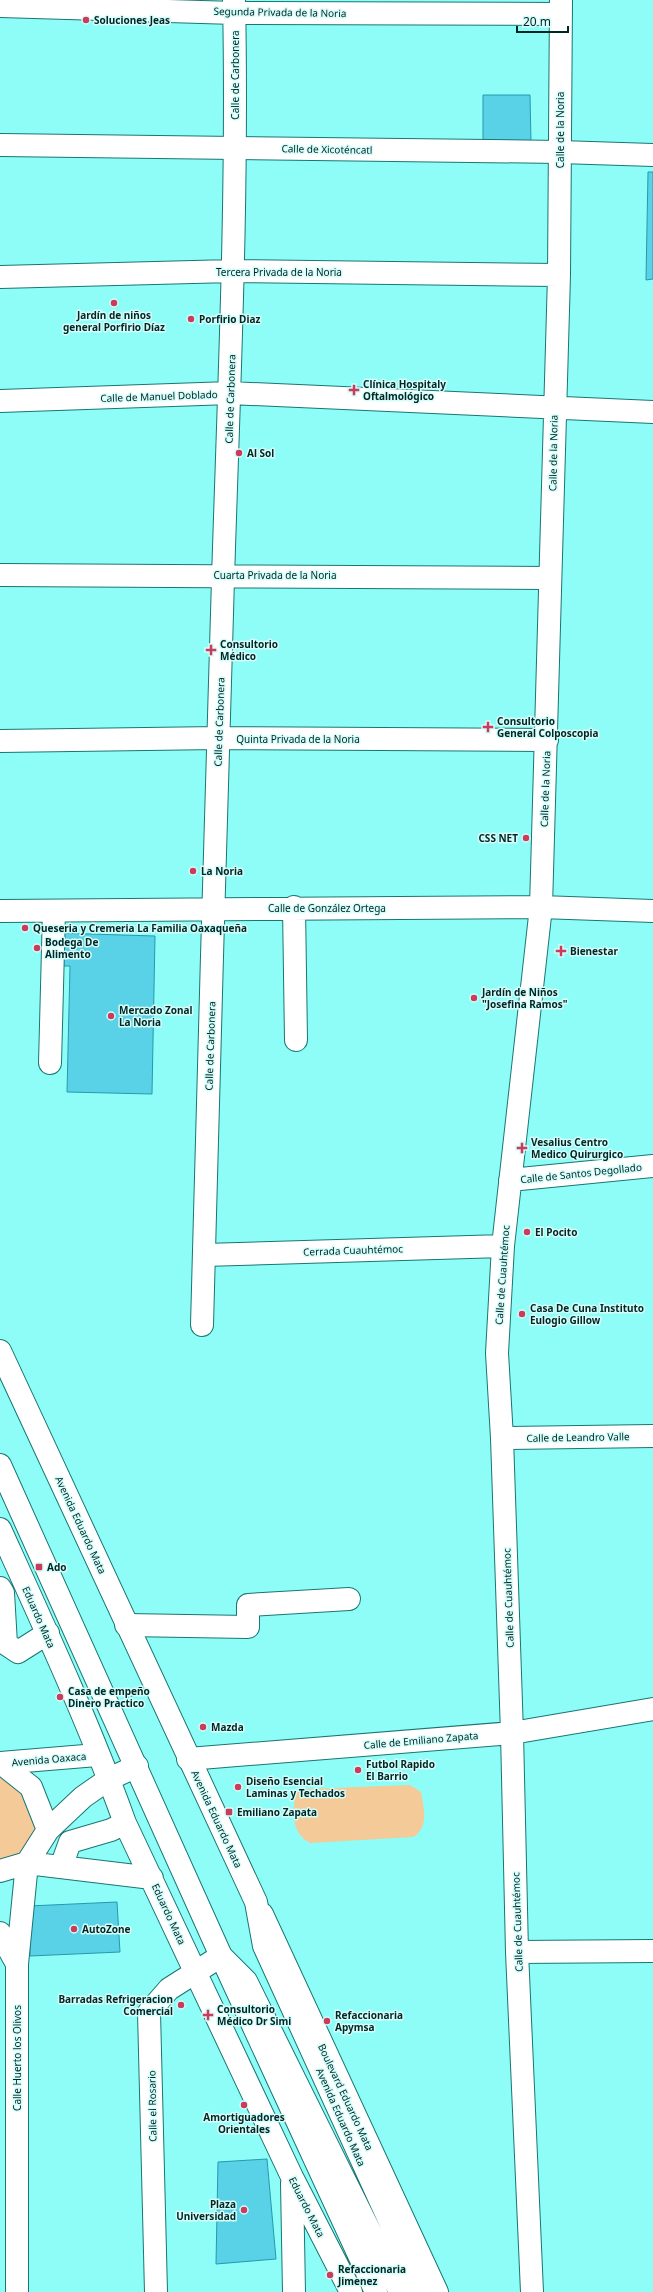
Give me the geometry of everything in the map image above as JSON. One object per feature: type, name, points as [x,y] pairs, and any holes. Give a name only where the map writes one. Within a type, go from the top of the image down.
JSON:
[{"type":"street","name":"Segunda Privada de la Noria","points":[[0,6],[561,7]]},
{"type":"street","name":"Calle de Carbonera","points":[[202,1325],[236,148],[234,6]]},
{"type":"street","name":"Calle de la Noria","points":[[541,907],[547,740],[554,406],[559,275],[561,7]]},
{"type":"street","name":"Calle de Xicoténcatl","points":[[0,145],[560,152],[653,155]]},
{"type":"street","name":"Tercera Privada de la Noria","points":[[0,277],[232,271],[559,275]]},
{"type":"street","name":"Calle de Manuel Doblado","points":[[0,401],[230,393],[554,406],[653,412]]},
{"type":"street","name":"Cuarta Privada de la Noria","points":[[0,575],[223,574],[550,578]]},
{"type":"street","name":"Quinta Privada de la Noria","points":[[0,741],[218,738],[547,740]]},
{"type":"street","name":"Calle de González Ortega","points":[[0,911],[294,907],[541,907],[653,911]]},
{"type":"street","points":[[294,907],[296,1040]]},
{"type":"street","name":"Calle de Cuauhtémoc","points":[[532,2292],[517,1952],[512,1733],[502,1438],[497,1353],[503,1246],[541,907]]},
{"type":"street","points":[[50,1063],[54,911]]},
{"type":"street","name":"Calle de Santos Degollado","points":[[510,1180],[653,1166]]},
{"type":"street","name":"Cerrada Cuauhtémoc","points":[[204,1255],[503,1246]]},
{"type":"street","name":"Avenida Eduardo Mata","points":[[3,1361],[256,1902],[264,1946],[422,2292]]},
{"type":"street","name":"Calle de Leandro Valle","points":[[502,1438],[653,1436]]},
{"type":"street","points":[[0,1465],[137,1766],[221,1956],[376,2292]]},
{"type":"street","name":"Eduardo Mata","points":[[0,1529],[48,1633],[97,1755],[109,1779],[125,1823],[292,2177],[351,2292]]},
{"type":"street","points":[[24,1583],[2,1590],[6,1644],[18,1652],[48,1633]]},
{"type":"street","points":[[126,1625],[248,1627],[248,1605],[349,1599]]},
{"type":"street","name":"Calle de Emiliano Zapata","points":[[188,1759],[512,1733],[653,1709]]},
{"type":"street","name":"Avenida Oaxaca","points":[[0,1763],[97,1755]]},
{"type":"street","points":[[0,1763],[31,1787],[48,1830]]},
{"type":"street","name":"Calle Huerto los Olivos","points":[[17,2292],[8,1967],[27,1863],[48,1830],[83,1797],[109,1779],[137,1766]]},
{"type":"street","points":[[61,1867],[70,1842],[111,1830],[125,1823]]},
{"type":"street","points":[[0,1870],[27,1863],[152,1878]]},
{"type":"street","name":"Boulevard Eduardo Mata","points":[[256,1902],[436,2292]]},
{"type":"street","points":[[0,1933],[8,1967]]},
{"type":"street","points":[[517,1952],[653,1951]]},
{"type":"street","points":[[221,1956],[246,1981],[368,2231],[400,2292]]},
{"type":"street","name":"Calle el Rosario","points":[[156,2292],[149,2012],[169,1989],[221,1956]]},
{"type":"street","points":[[292,2177],[294,2292]]},
{"type":"shaded area","points":[[0,1766],[30,1789],[43,1830],[25,1859],[0,1867]]},
{"type":"shaded area","points":[[410,1785],[421,1792],[424,1811],[421,1828],[413,1837],[310,1843],[299,1834],[296,1828],[294,1821],[294,1807],[296,1793],[305,1789]]},
{"type":"building","points":[[483,95],[530,95],[531,142],[483,141]]},
{"type":"building","points":[[648,172],[653,172],[653,279],[646,280]]},
{"type":"building","name":"Mercado Zonal La Noria","points":[[57,933],[155,936],[152,1094],[67,1092],[70,966],[56,966]]},
{"type":"building","name":"AutoZone","points":[[117,1902],[120,1952],[30,1956],[29,1906]]},
{"type":"building","name":"Plaza Universidad","points":[[267,2159],[276,2259],[216,2264],[218,2162]]},
{"type":"place","name":"Soluciones Jeas","points":[[86,20]]},
{"type":"place","name":"Jardín de niños general Porfirio Díaz","points":[[114,303]]},
{"type":"place","name":"Porfirio Diaz","points":[[191,319]]},
{"type":"place","name":"Clínica Hospitaly Oftalmológico","points":[[354,390]]},
{"type":"place","name":"Al Sol","points":[[239,453]]},
{"type":"place","name":"Consultorio Médico","points":[[211,650]]},
{"type":"place","name":"Consultorio General Colposcopia","points":[[488,727]]},
{"type":"place","name":"CSS NET","points":[[526,838]]},
{"type":"place","name":"La Noria","points":[[193,871]]},
{"type":"place","name":"Queseria y Cremeria La Familia Oaxaqueña","points":[[25,928]]},
{"type":"place","name":"Bodega De Alimento","points":[[37,948]]},
{"type":"place","name":"Bienestar","points":[[561,951]]},
{"type":"place","name":"Jardín de Niños \"Josefina Ramos\"","points":[[474,998]]},
{"type":"place","name":"Mercado Zonal La Noria","points":[[111,1016]]},
{"type":"place","name":"Vesalius Centro Medico Quirurgico","points":[[522,1148]]},
{"type":"place","name":"El Pocito","points":[[527,1232]]},
{"type":"place","name":"Casa De Cuna Instituto Eulogio Gillow","points":[[522,1314]]},
{"type":"place","name":"Ado","points":[[39,1567]]},
{"type":"place","name":"Casa de empeño Dinero Practico","points":[[60,1697]]},
{"type":"place","name":"Mazda","points":[[203,1727]]},
{"type":"place","name":"Futbol Rapido El Barrio","points":[[358,1770]]},
{"type":"place","name":"Diseño Esencial Laminas y Techados","points":[[238,1787]]},
{"type":"place","name":"Emiliano Zapata","points":[[229,1812]]},
{"type":"place","name":"AutoZone","points":[[74,1929]]},
{"type":"place","name":"Barradas Refrigeracion Comercial","points":[[181,2005]]},
{"type":"place","name":"Consultorio Médico Dr Simi","points":[[208,2015]]},
{"type":"place","name":"Refaccionaria Apymsa","points":[[327,2021]]},
{"type":"place","name":"Amortiguadores Orientales","points":[[244,2105]]},
{"type":"place","name":"Plaza Universidad","points":[[244,2210]]},
{"type":"place","name":"Refaccionaria Jimenez","points":[[330,2275]]}]
